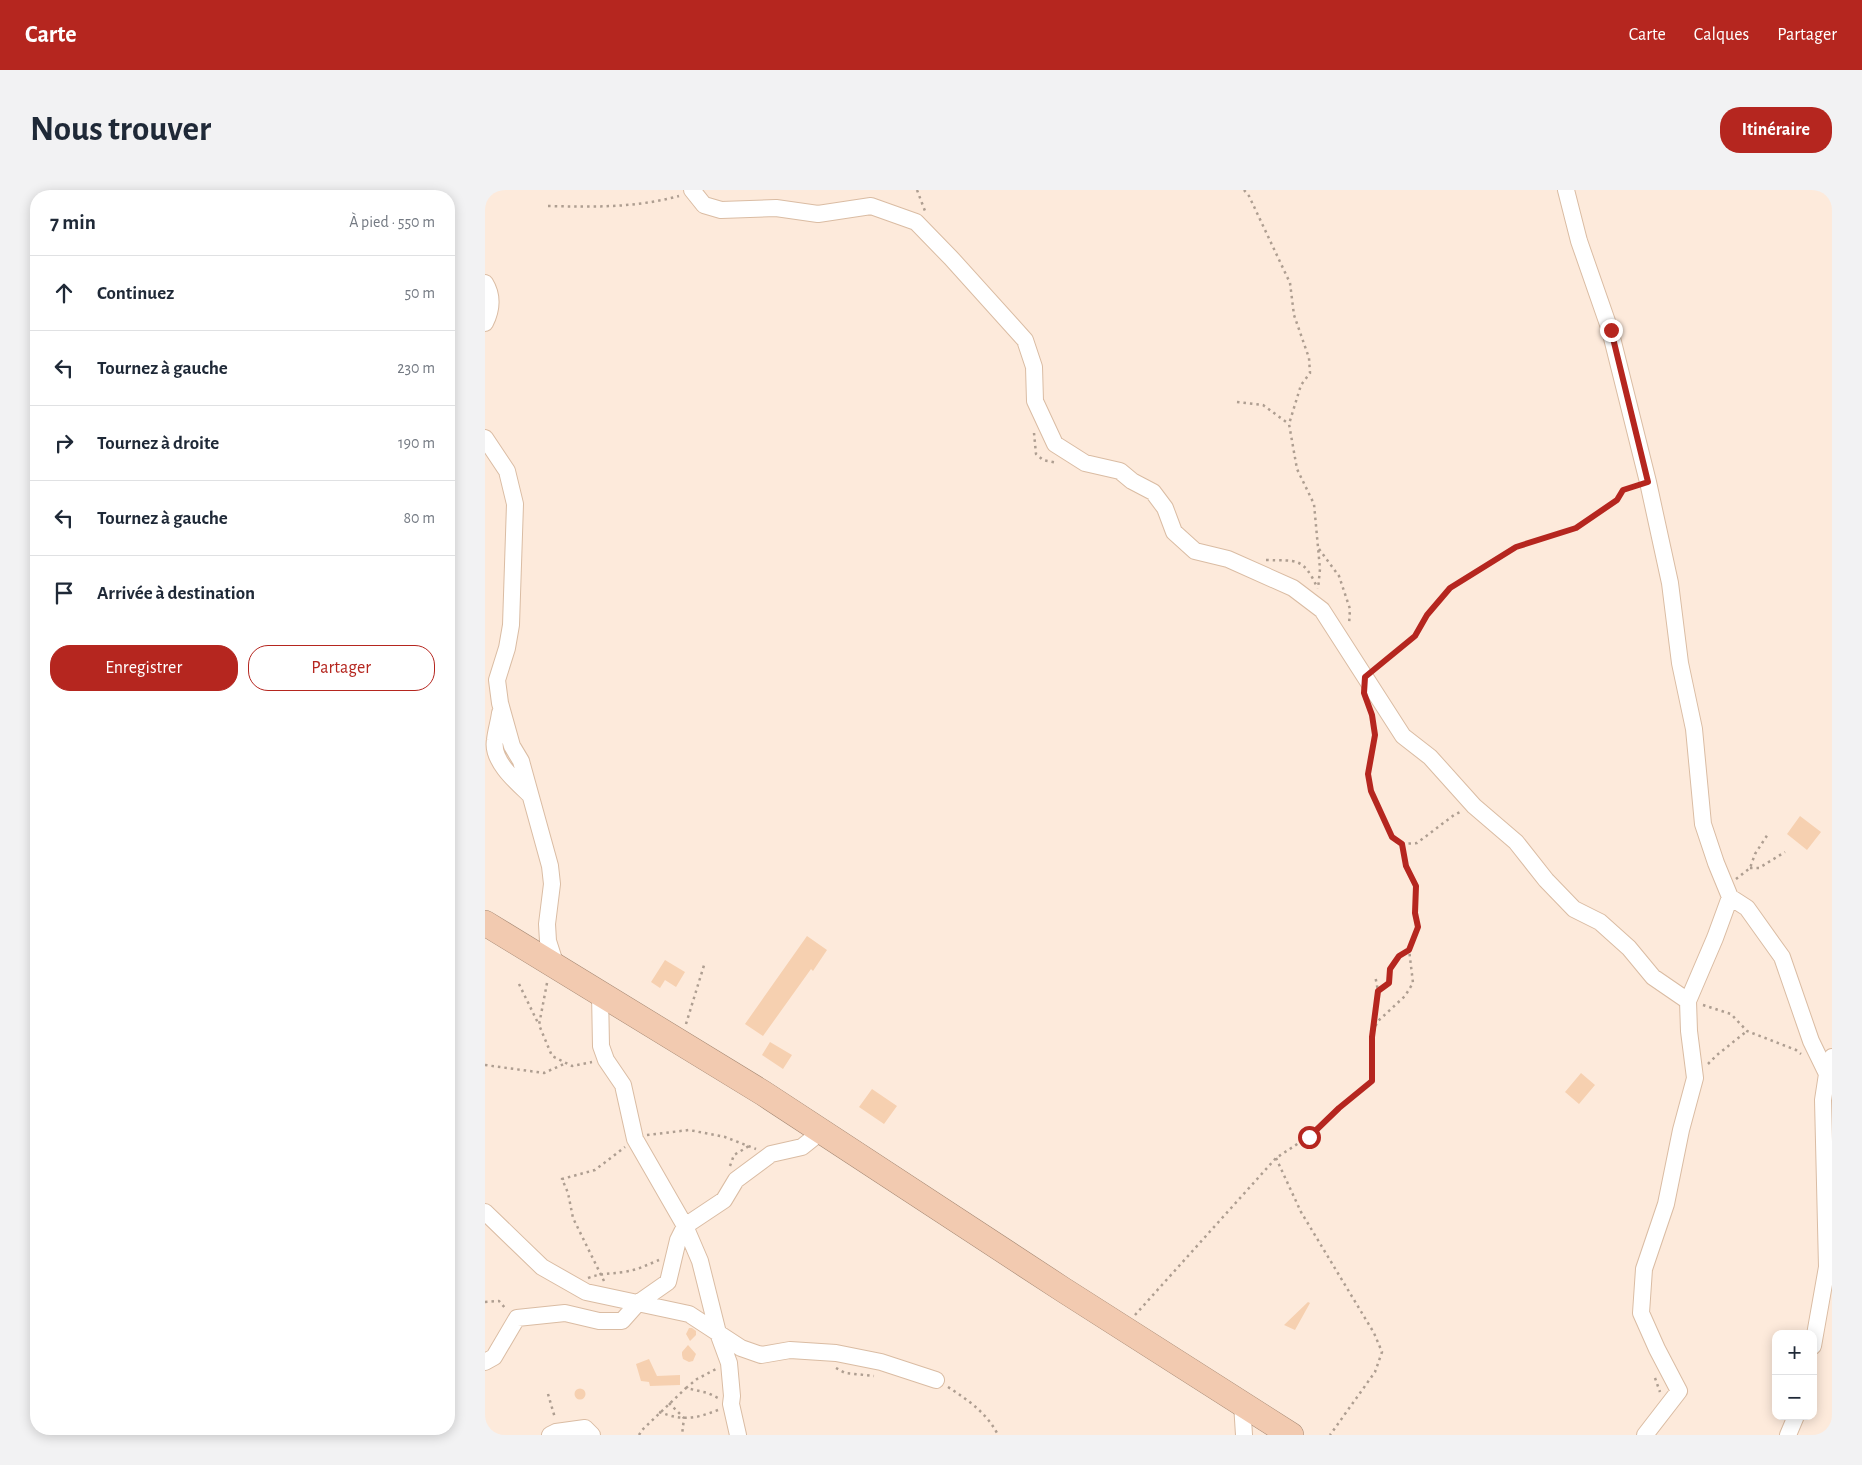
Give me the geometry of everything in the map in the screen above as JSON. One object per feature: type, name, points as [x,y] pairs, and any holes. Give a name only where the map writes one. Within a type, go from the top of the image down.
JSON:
[{"type":"highway","points":[[485,923],[822,1131],[1291,1435]]},
{"type":"street","points":[[1566,190],[1579,241],[1611,330],[1648,482],[1670,583],[1680,663],[1694,729],[1703,824],[1716,863],[1731,897],[1747,908],[1782,957],[1811,1042],[1829,1079]]},
{"type":"street","points":[[693,191],[704,206],[721,210],[776,208],[818,214],[871,206],[916,222],[1025,340],[1034,367],[1035,402],[1055,444],[1085,463],[1120,471],[1132,482],[1153,492],[1165,508],[1174,532],[1195,551],[1228,559],[1293,588],[1322,610],[1403,736],[1430,757],[1483,814],[1516,842],[1574,909],[1600,922],[1629,948],[1653,977],[1689,1001]]},
{"type":"street","points":[[485,283],[491,292],[490,313],[485,323]]},
{"type":"street","points":[[485,438],[507,471],[515,504],[511,625],[507,648],[497,680],[500,703],[512,746],[521,761],[550,866],[552,884],[547,924],[548,941],[556,966]]},
{"type":"street","points":[[1645,1435],[1679,1391],[1641,1313],[1644,1269],[1666,1204],[1681,1130],[1695,1078],[1689,1031],[1689,1001],[1731,897]]},
{"type":"street","points":[[600,993],[601,1046],[606,1060],[623,1085],[635,1139],[682,1233],[699,1261],[718,1333],[729,1363],[731,1404],[738,1435]]},
{"type":"street","points":[[1816,1330],[1827,1267],[1823,1100],[1829,1079],[1832,1057]]},
{"type":"street","points":[[485,1362],[494,1357],[517,1318],[565,1313],[599,1321],[623,1321],[638,1302],[668,1282],[682,1233],[723,1200],[736,1180],[771,1154],[802,1147],[822,1131]]},
{"type":"street","points":[[485,1212],[542,1267],[586,1292],[689,1314],[741,1348],[761,1355],[790,1350],[837,1353],[881,1362],[936,1380]]},
{"type":"street","points":[[1242,1404],[1244,1435]]},
{"type":"street","points":[[1788,1435],[1794,1420]]},
{"type":"street","points":[[553,1433],[585,1428],[593,1435]]},
{"type":"path","points":[[1244,190],[1249,196],[1290,283],[1294,315],[1309,358],[1310,373],[1301,385],[1289,424],[1297,469],[1314,504],[1320,568],[1318,588],[1322,610]]},
{"type":"path","points":[[548,206],[597,207],[643,205],[693,191]]},
{"type":"path","points":[[1237,402],[1263,405],[1289,424]]},
{"type":"path","points":[[1365,677],[1415,636],[1427,615],[1450,588],[1516,547],[1576,528],[1617,500],[1623,490],[1648,482]]},
{"type":"path","points":[[1318,547],[1339,576],[1350,609],[1346,648]]},
{"type":"path","points":[[1369,708],[1375,735],[1368,774],[1371,791],[1392,837],[1402,844],[1417,843],[1454,815],[1465,811],[1483,814]]},
{"type":"path","points":[[1731,897],[1737,878],[1750,868],[1755,854],[1768,834]]},
{"type":"path","points":[[1372,1037],[1377,1022],[1405,996],[1413,983],[1409,950],[1418,927],[1415,913],[1416,886],[1406,866],[1402,844]]},
{"type":"path","points":[[1750,868],[1759,868],[1785,852]]},
{"type":"path","points":[[1378,991],[1389,983],[1390,969],[1399,956],[1409,950]]},
{"type":"path","points":[[680,1042],[705,962]]},
{"type":"path","points":[[539,1024],[547,991],[548,978],[556,966]]},
{"type":"path","points":[[1124,1328],[1276,1158],[1309,1137],[1339,1108],[1372,1081],[1372,1037],[1378,991],[1375,976]]},
{"type":"path","points":[[519,984],[539,1024],[552,1056],[572,1066],[606,1060]]},
{"type":"path","points":[[1689,1001],[1731,1014],[1747,1031],[1796,1050],[1804,1056]]},
{"type":"path","points":[[1695,1078],[1717,1055],[1747,1031]]},
{"type":"path","points":[[485,1065],[544,1072],[566,1063]]},
{"type":"path","points":[[611,1297],[573,1218],[568,1194],[562,1179],[595,1170],[635,1139],[651,1134],[689,1130],[725,1137],[771,1154]]},
{"type":"path","points":[[1276,1158],[1301,1212],[1374,1333],[1382,1352],[1375,1372],[1330,1435]]},
{"type":"path","points":[[572,1284],[600,1273],[641,1269],[666,1257],[682,1233]]},
{"type":"path","points":[[485,1302],[499,1301],[517,1318]]},
{"type":"path","points":[[639,1435],[659,1412],[697,1379],[729,1363]]},
{"type":"path","points":[[936,1380],[973,1403],[993,1424],[998,1435]]},
{"type":"path","points":[[686,1388],[708,1393],[731,1404]]},
{"type":"path","points":[[548,1394],[555,1418],[553,1433]]},
{"type":"path","points":[[669,1404],[685,1418]]},
{"type":"path","points":[[659,1412],[676,1418],[700,1417],[731,1404]]},
{"type":"path","points":[[682,1435],[685,1418]]},
{"type":"building","points":[[1800,816],[1821,832],[1807,850],[1787,834]]},
{"type":"building","points":[[807,936],[827,950],[763,1036],[745,1024]]},
{"type":"building","points":[[665,960],[685,972],[676,987],[665,980],[660,988],[651,982]]},
{"type":"building","points":[[770,1042],[792,1055],[783,1069],[762,1055]]},
{"type":"building","points":[[1581,1073],[1595,1085],[1579,1104],[1565,1092]]},
{"type":"building","points":[[872,1089],[897,1106],[884,1124],[859,1107]]},
{"type":"building","points":[[1308,1302],[1310,1303],[1295,1330],[1284,1325]]},
{"type":"building","points":[[689,1328],[696,1331],[696,1335],[690,1341],[686,1334]]},
{"type":"building","points":[[688,1345],[696,1354],[693,1361],[689,1362],[683,1359],[682,1355],[682,1352]]},
{"type":"building","points":[[649,1359],[657,1376],[680,1375],[680,1385],[650,1386],[649,1382],[641,1381],[636,1364]]},
{"type":"building","points":[[578,1389],[582,1389],[585,1394],[584,1398],[578,1399],[575,1396],[575,1392]]},
{"type":"route","points":[[1309,1137],[1339,1108],[1372,1081],[1372,1037],[1375,1002],[1378,991],[1389,983],[1390,969],[1399,956],[1409,950],[1418,927],[1415,913],[1416,886],[1406,866],[1402,844],[1392,837],[1371,791],[1368,774],[1375,735],[1372,715],[1364,693],[1365,677],[1415,636],[1427,615],[1450,588],[1516,547],[1576,528],[1617,500],[1623,490],[1648,482],[1611,330]]}]
